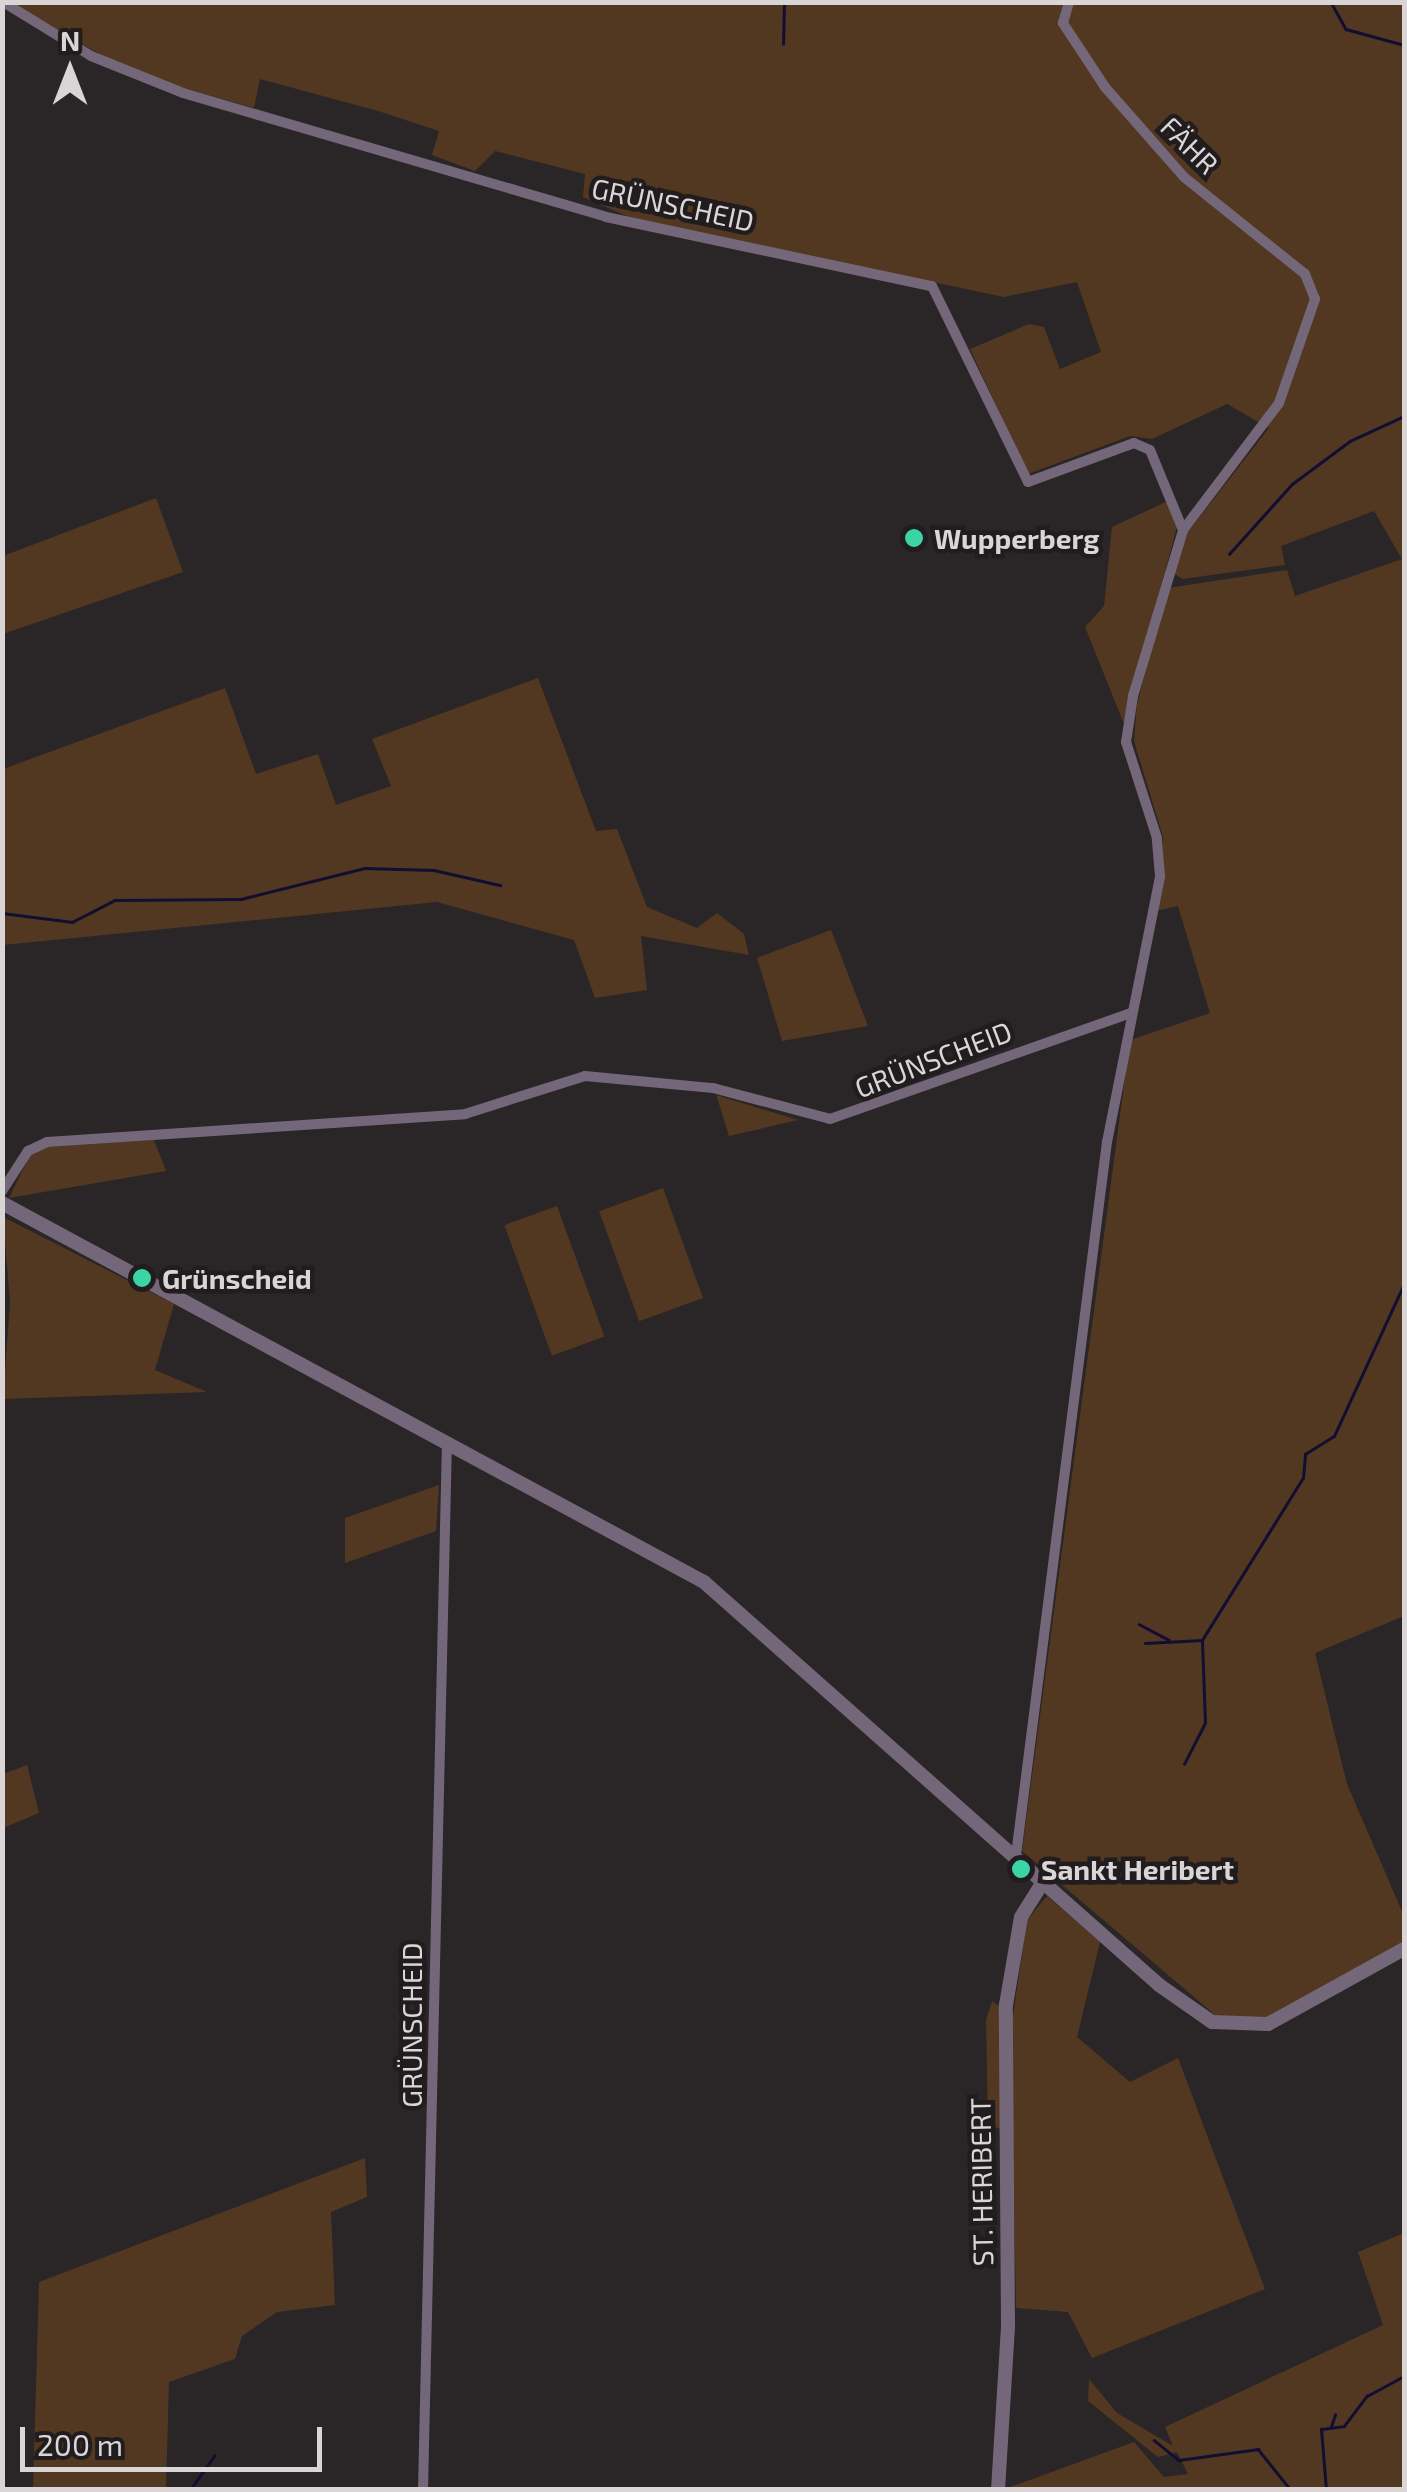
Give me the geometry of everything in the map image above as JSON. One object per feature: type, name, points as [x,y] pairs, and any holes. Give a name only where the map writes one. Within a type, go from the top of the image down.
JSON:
[{"type":"street","name":"GRÜNSCHEID","points":[[3,2],[91,56],[183,93],[606,218],[932,286],[1028,482],[1134,443],[1150,450],[1183,530]]},
{"type":"street","name":"FÄHR","points":[[1068,2],[1063,23],[1105,87],[1184,177],[1296,265],[1315,299],[1279,403],[1183,530]]},
{"type":"street","points":[[1016,1856],[1131,1013],[1160,876],[1158,838],[1126,742],[1183,530]]},
{"type":"street","name":"GRÜNSCHEID","points":[[2,1191],[28,1151],[47,1142],[466,1114],[585,1076],[713,1088],[830,1119],[1131,1013]]},
{"type":"street","points":[[2,1203],[704,1582],[1044,1882],[1212,2022],[1268,2024],[1404,1950]]},
{"type":"street","name":"GRÜNSCHEID","points":[[423,2490],[447,1441]]},
{"type":"street","name":"ST. HERIBERT","points":[[998,2490],[1007,2376],[1006,2005],[1021,1917],[1044,1882]]},
{"type":"shaded area","points":[[12,3],[1404,3],[1404,1616],[1315,1653],[1347,1784],[1404,1916],[1404,1942],[1275,2017],[1220,2019],[1022,1851],[1130,1040],[1210,1013],[1178,906],[1156,911],[1163,837],[1134,741],[1137,704],[1168,588],[1287,570],[1295,596],[1402,559],[1374,511],[1281,546],[1285,565],[1182,579],[1173,573],[1188,532],[1269,428],[1227,404],[1152,439],[1130,436],[1028,474],[970,349],[1029,324],[1044,327],[1060,369],[1101,352],[1077,282],[1004,297],[636,220],[583,197],[585,174],[495,151],[475,171],[432,155],[439,131],[378,111],[260,79],[254,108],[134,74]]},
{"type":"shaded area","points":[[156,498],[183,572],[3,634],[3,556]]},
{"type":"shaded area","points":[[1168,501],[1177,527],[1124,724],[1085,627],[1104,606],[1112,527]]},
{"type":"shaded area","points":[[538,678],[596,831],[617,829],[647,907],[697,928],[717,913],[744,934],[749,955],[641,936],[647,990],[595,998],[574,940],[437,902],[3,945],[3,769],[225,688],[256,774],[318,754],[336,805],[391,786],[372,739]]},
{"type":"shaded area","points":[[831,930],[868,1026],[782,1041],[757,958]]},
{"type":"shaded area","points":[[716,1095],[798,1120],[729,1136]]},
{"type":"shaded area","points":[[154,1140],[166,1171],[9,1198],[30,1155],[46,1147]]},
{"type":"shaded area","points":[[663,1188],[703,1298],[639,1321],[599,1211]]},
{"type":"shaded area","points":[[557,1206],[605,1337],[552,1356],[504,1225]]},
{"type":"shaded area","points":[[3,1217],[174,1304],[155,1370],[207,1392],[3,1399],[10,1302]]},
{"type":"shaded area","points":[[439,1485],[436,1531],[345,1563],[345,1518]]},
{"type":"shaded area","points":[[27,1765],[39,1813],[3,1828],[3,1774]]},
{"type":"shaded area","points":[[1047,1896],[1100,1942],[1077,2037],[1130,2082],[1178,2058],[1265,2289],[1092,2358],[1068,2312],[1016,2308],[1013,2133],[988,2125],[986,2020],[992,2001],[1013,2016],[1027,1920]]},
{"type":"shaded area","points":[[365,2158],[367,2197],[331,2212],[335,2305],[277,2312],[242,2336],[235,2359],[169,2382],[166,2489],[33,2489],[39,2282]]},
{"type":"shaded area","points":[[1404,2233],[1404,2489],[1005,2489],[1134,2442],[1164,2477],[1188,2474],[1177,2452],[1158,2457],[1088,2401],[1089,2379],[1117,2413],[1173,2446],[1165,2427],[1383,2325],[1358,2252]]},
{"type":"waterway","points":[[783,44],[784,2]]},
{"type":"waterway","points":[[1331,2],[1346,29],[1404,45]]},
{"type":"waterway","points":[[1229,554],[1292,484],[1350,441],[1404,416]]},
{"type":"waterway","points":[[2,913],[72,922],[115,900],[241,899],[364,868],[434,870],[500,885]]},
{"type":"waterway","points":[[1145,1643],[1202,1640],[1303,1478],[1305,1454],[1334,1436],[1404,1284]]},
{"type":"waterway","points":[[1139,1624],[1169,1640]]},
{"type":"waterway","points":[[1184,1764],[1205,1723],[1202,1641]]},
{"type":"waterway","points":[[1326,2490],[1321,2429],[1344,2426],[1367,2396],[1404,2376]]},
{"type":"waterway","points":[[1331,2427],[1335,2415]]},
{"type":"waterway","points":[[1154,2440],[1179,2460],[1258,2449],[1291,2490]]},
{"type":"waterway","points":[[190,2490],[214,2456]]},
{"type":"place","name":"Wupperberg","points":[[914,538]]},
{"type":"place","name":"Grünscheid","points":[[142,1278]]},
{"type":"place","name":"Sankt Heribert","points":[[1021,1869]]}]
